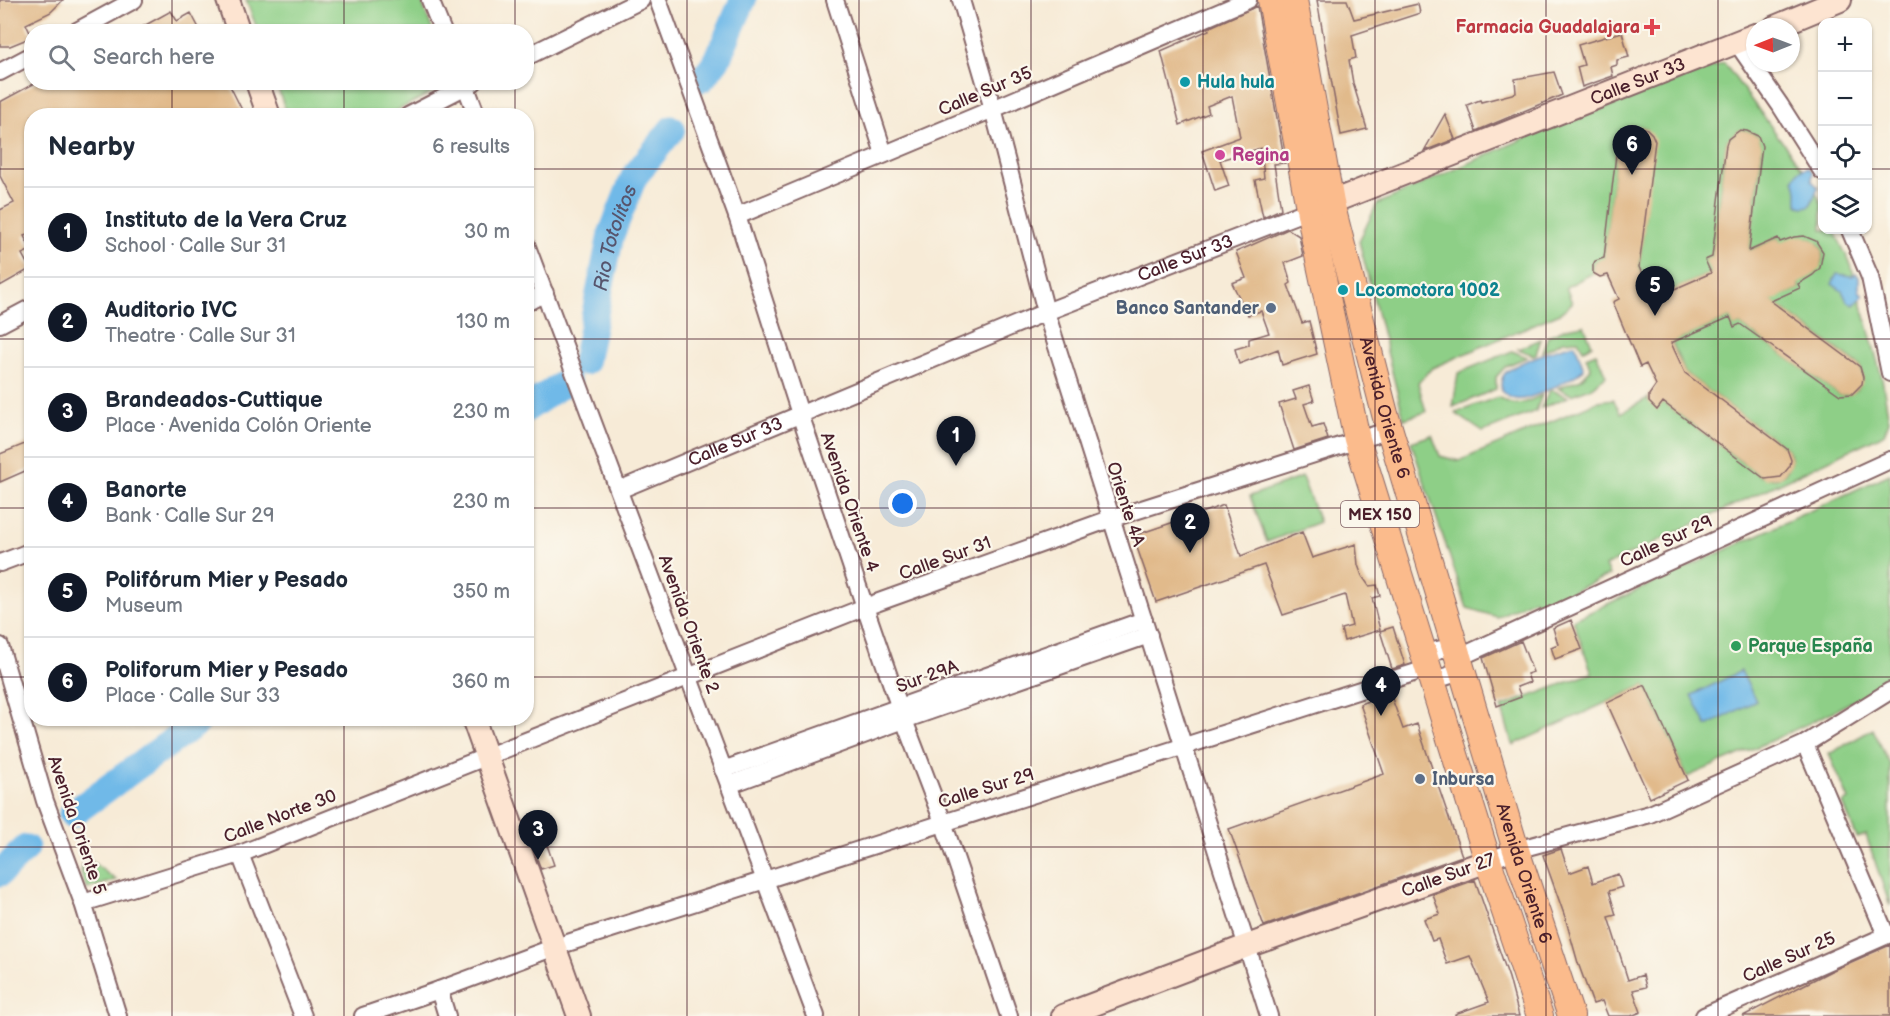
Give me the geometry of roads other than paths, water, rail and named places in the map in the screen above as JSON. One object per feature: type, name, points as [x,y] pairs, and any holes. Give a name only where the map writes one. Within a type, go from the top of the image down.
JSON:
[{"type":"main road","name":"Avenida Oriente 6","points":[[1271,0],[1320,207],[1516,850],[1570,1016]]},
{"type":"main road","name":"Avenida Oriente 6","points":[[1294,0],[1320,207],[1355,431],[1488,861],[1540,1016]]},
{"type":"main road","points":[[1355,431],[1366,414],[1387,422]]},
{"type":"main road","points":[[1529,985],[1541,994],[1550,1016]]},
{"type":"street","points":[[90,24],[134,0]]},
{"type":"street","points":[[228,0],[236,24]]},
{"type":"street","points":[[430,0],[440,24]]},
{"type":"street","points":[[534,53],[641,0]]},
{"type":"street","name":"Avenida Oriente 4","points":[[658,0],[736,216],[901,713],[943,822],[1009,1016]]},
{"type":"street","points":[[835,0],[884,154]]},
{"type":"street","name":"Oriente 4A","points":[[961,0],[993,109],[1046,312],[1269,1016]]},
{"type":"street","name":"Calle Sur 35","points":[[736,216],[1248,0]]},
{"type":"street","points":[[1797,18],[1840,0]]},
{"type":"street","name":"Calle Sur 33","points":[[619,490],[1046,312],[1746,39]]},
{"type":"street","points":[[0,72],[24,59]]},
{"type":"street","points":[[1763,72],[1780,105],[1818,165]]},
{"type":"street","points":[[260,90],[266,108]]},
{"type":"street","points":[[423,108],[457,90]]},
{"type":"street","points":[[470,90],[475,108]]},
{"type":"street","points":[[1852,234],[1870,277],[1890,374]]},
{"type":"street","name":"Avenida Oriente 2","points":[[534,265],[816,1016]]},
{"type":"street","points":[[534,299],[545,293]]},
{"type":"street","points":[[0,324],[24,312]]},
{"type":"street","name":"Calle Sur 31","points":[[486,755],[865,607],[1355,431]]},
{"type":"street","name":"Calle Sur 29","points":[[1458,658],[1890,460]]},
{"type":"street","points":[[0,563],[24,554]]},
{"type":"street","name":"Sur 29A","points":[[726,778],[901,713],[1146,627]]},
{"type":"street","name":"Avenida Oriente 5","points":[[0,646],[45,801],[83,903],[118,1016]]},
{"type":"street","points":[[1429,668],[1431,655],[1438,649],[1446,648],[1458,658]]},
{"type":"street","name":"Calle Sur 29","points":[[363,1016],[555,947],[1429,668]]},
{"type":"street","name":"Calle Sur 27","points":[[1064,1016],[1247,946],[1516,850],[1650,814],[1805,744],[1890,691]]},
{"type":"street","points":[[476,726],[579,1016]]},
{"type":"street","points":[[1805,744],[1888,935]]},
{"type":"street","name":"Calle Norte 30","points":[[83,903],[240,854],[486,755]]},
{"type":"street","points":[[240,854],[303,1016]]},
{"type":"street","name":"Calle Sur 25","points":[[1704,1016],[1888,935]]},
{"type":"street","points":[[439,990],[447,1016]]},
{"type":"water","points":[[1808,167],[1813,172],[1812,181],[1818,187],[1810,206],[1803,207],[1797,202],[1794,179],[1798,171]]},
{"type":"water","points":[[1837,274],[1852,276],[1856,274],[1859,277],[1859,290],[1863,296],[1854,305],[1847,301],[1842,291],[1832,284]]},
{"type":"water","points":[[1575,344],[1584,369],[1572,377],[1546,391],[1523,399],[1513,399],[1501,391],[1501,382],[1506,372],[1541,355]]},
{"type":"water","points":[[1741,671],[1756,701],[1707,726],[1692,695]]},
{"type":"waterway","name":"Rio Totolitos","points":[[702,79],[717,60],[743,0]]},
{"type":"waterway","name":"Rio Totolitos","points":[[585,362],[611,235],[634,177],[672,129]]},
{"type":"waterway","name":"Rio Totolitos","points":[[534,404],[567,381]]},
{"type":"waterway","name":"Rio Totolitos","points":[[72,814],[193,726]]},
{"type":"waterway","name":"Rio Totolitos","points":[[0,873],[26,848]]},
{"type":"place","name":"Farmacia Guadalajara","points":[[1652,27]]},
{"type":"place","name":"Hula hula","points":[[1185,82]]},
{"type":"place","name":"Regina","points":[[1220,155]]},
{"type":"place","name":"Poliforum Mier y Pesado","points":[[1632,175]]},
{"type":"place","name":"Locomotora 1002","points":[[1343,290]]},
{"type":"place","name":"Banco Santander","points":[[1271,308]]},
{"type":"place","name":"Polifórum Mier y Pesado","points":[[1655,316]]},
{"type":"place","name":"Instituto de la Vera Cruz","points":[[956,466]]},
{"type":"place","name":"Auditorio IVC","points":[[1190,553]]},
{"type":"place","name":"Parque España","points":[[1736,646]]},
{"type":"place","name":"Banorte","points":[[1381,716]]},
{"type":"place","name":"Inbursa","points":[[1420,779]]},
{"type":"place","name":"Brandeados-Cuttique","points":[[538,860]]}]
